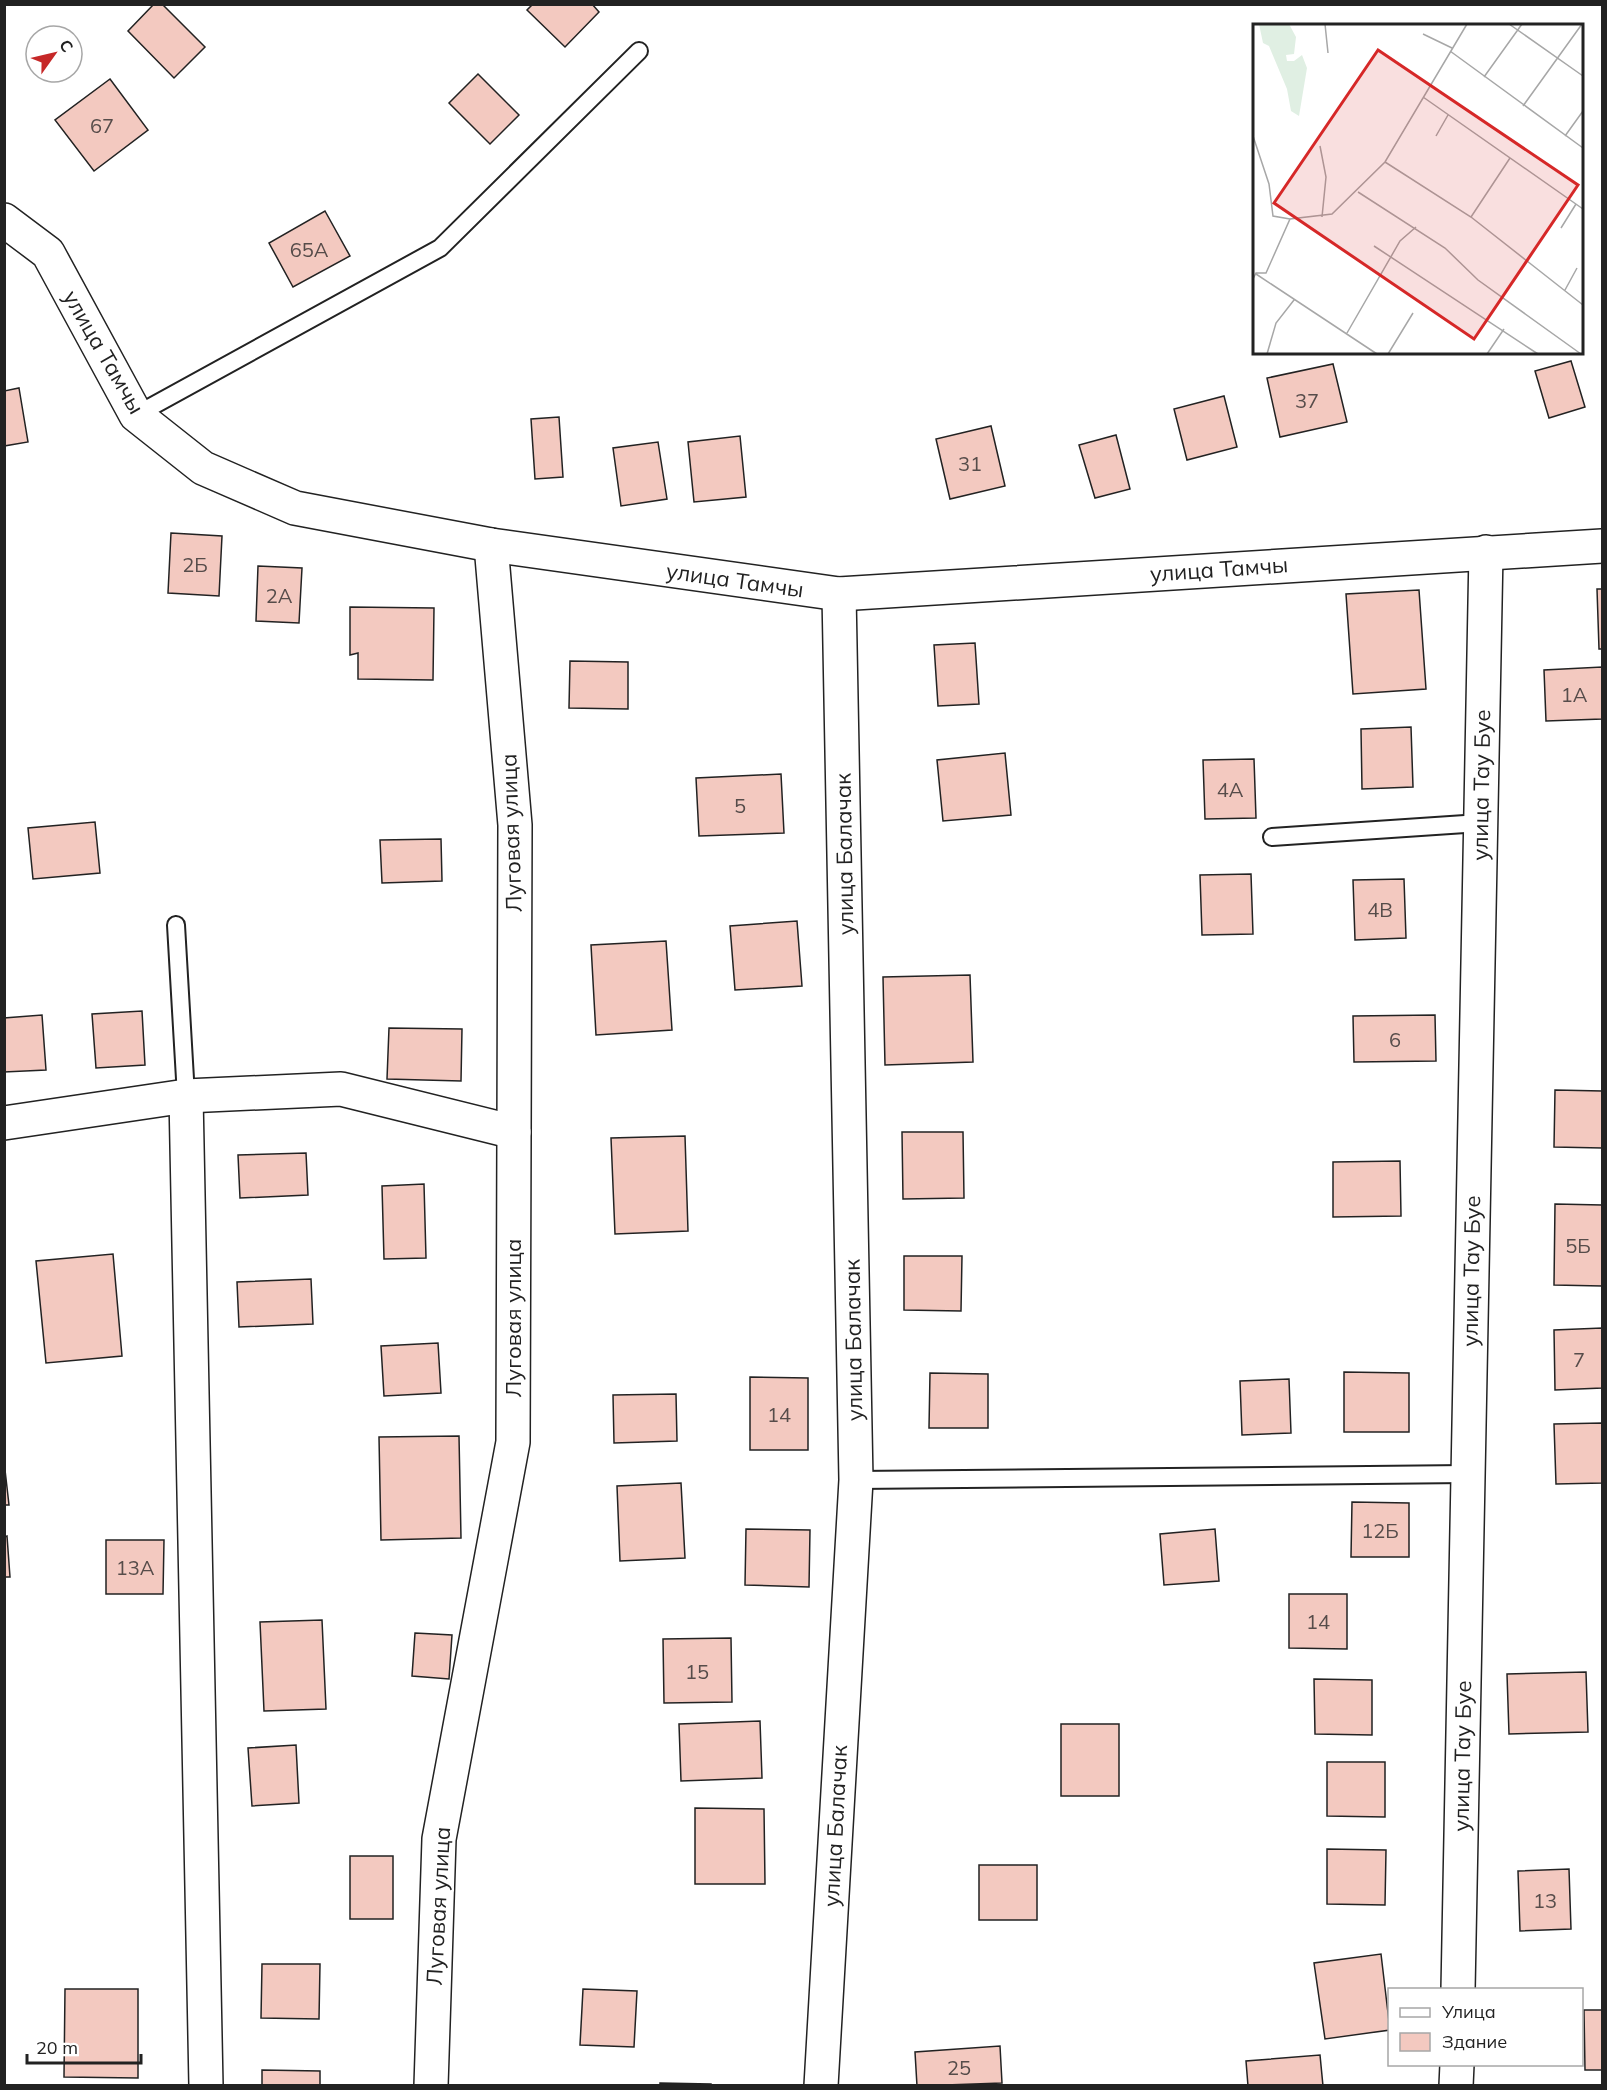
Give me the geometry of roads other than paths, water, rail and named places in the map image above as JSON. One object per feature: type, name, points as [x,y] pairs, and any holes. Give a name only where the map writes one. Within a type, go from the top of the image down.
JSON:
[{"type":"street","name":"улица Тамчы","points":[[4,220],[48,253],[136,415],[203,468],[295,508],[491,545],[838,594],[1602,546]]},
{"type":"street","name":"Луговая улица","points":[[431,2085],[439,1839],[513,1442],[515,825],[491,545]]},
{"type":"street","name":"улица Тау Буе","points":[[1458,1988],[1486,552]]},
{"type":"street","name":"улица Балачак","points":[[821,2085],[856,1480],[838,594]]},
{"type":"street","points":[[4,1123],[186,1096],[341,1089],[514,1132]]},
{"type":"street","points":[[186,1096],[206,2085]]},
{"type":"street","points":[[1456,2066],[1456,2085]]},
{"type":"lane","points":[[136,415],[440,248],[639,51]]},
{"type":"lane","points":[[1272,837],[1480,823]]},
{"type":"lane","points":[[176,925],[186,1096]]},
{"type":"lane","points":[[856,1480],[1467,1474]]}]
